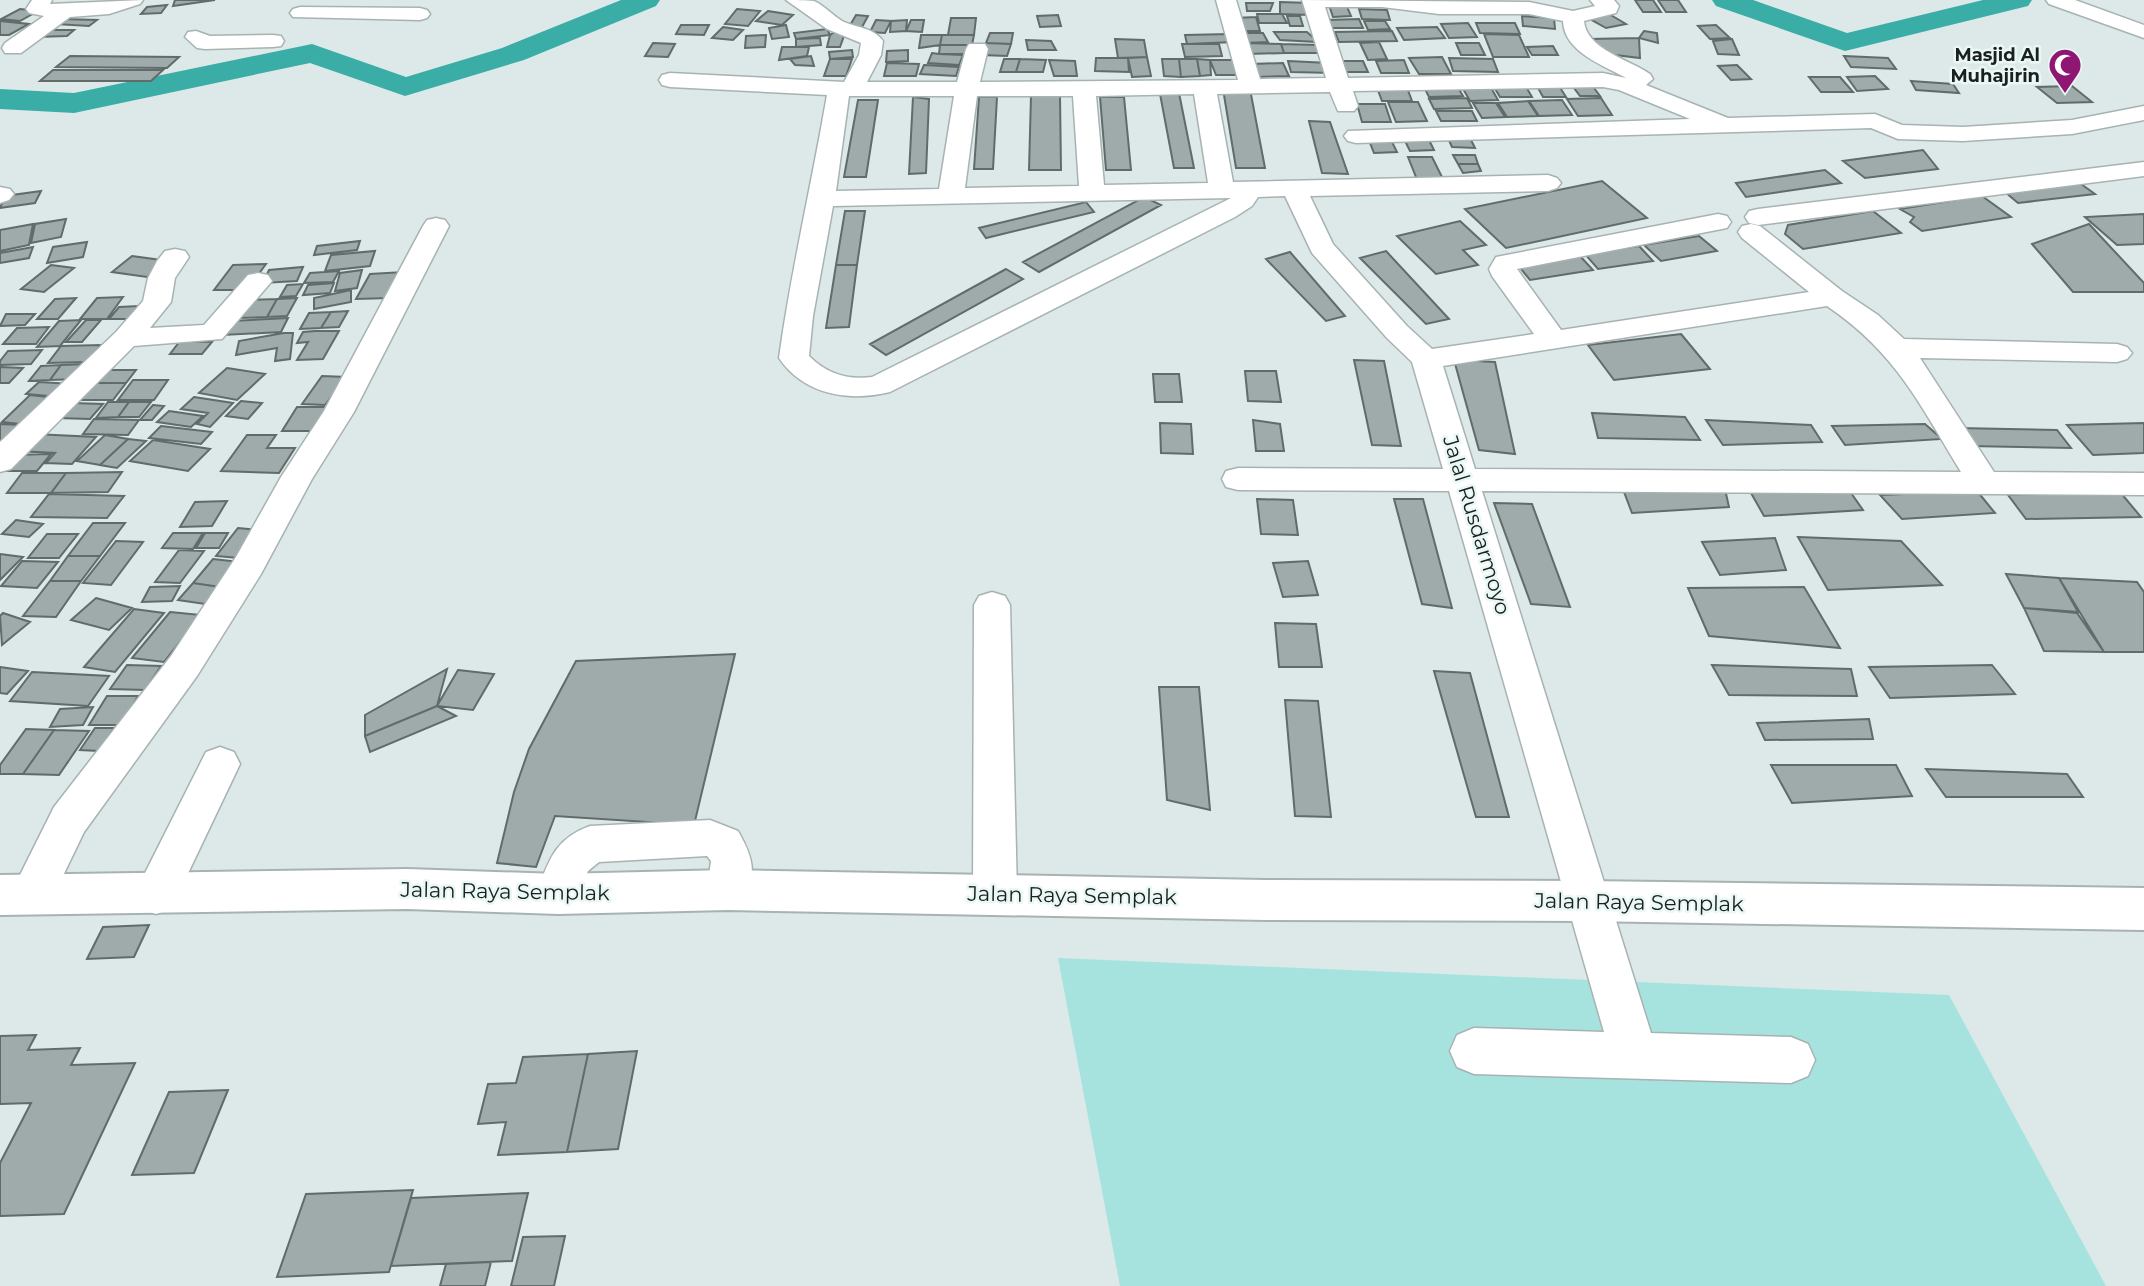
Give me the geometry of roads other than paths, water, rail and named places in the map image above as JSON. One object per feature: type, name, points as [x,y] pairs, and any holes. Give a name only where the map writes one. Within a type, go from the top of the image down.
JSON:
[{"type":"main road","name":"Jalan Raya Semplak","points":[[16,895],[156,895],[407,889],[558,894],[728,890],[1265,900],[1586,901],[2144,909]]},
{"type":"street","points":[[14,0],[39,3],[36,9],[66,10],[112,9],[133,0]]},
{"type":"street","points":[[796,0],[822,14],[834,25],[861,34],[872,41],[873,47],[846,89],[822,199],[799,316],[794,358],[808,374],[830,383],[858,389],[879,385],[1226,212],[1243,201],[1251,190]]},
{"type":"street","points":[[1226,0],[1251,86]]},
{"type":"street","points":[[1372,187],[1312,1],[1382,1],[1439,8],[1529,8],[1573,17],[1609,9],[1609,6],[1600,0]]},
{"type":"street","points":[[2056,0],[2144,32]]},
{"type":"street","points":[[196,37],[205,43],[266,47],[305,7],[420,14]]},
{"type":"street","points":[[13,48],[66,10]]},
{"type":"street","points":[[1573,17],[1576,31],[1590,49],[1632,71],[1659,98]]},
{"type":"street","points":[[951,196],[967,89],[978,48]]},
{"type":"street","points":[[670,80],[846,89],[1084,89],[1603,80],[1626,85],[1722,124]]},
{"type":"street","points":[[1414,83],[1455,185]]},
{"type":"street","points":[[1204,87],[1222,190]]},
{"type":"street","points":[[1084,89],[1092,193]]},
{"type":"street","points":[[1356,136],[1874,121],[1898,132],[1963,134],[2052,129],[2144,113]]},
{"type":"street","points":[[1755,224],[2144,169]]},
{"type":"street","points":[[822,199],[1548,183]]},
{"type":"street","name":"Jalal Rusdarmoyo","points":[[1294,189],[1311,228],[1342,273],[1426,359],[1634,1055]]},
{"type":"street","points":[[1553,339],[1506,276],[1503,269],[1506,263],[1718,222],[1716,212],[1729,208],[1744,209],[1755,224],[1832,297],[1868,321],[1896,348],[1912,367],[1984,482]]},
{"type":"street","points":[[16,895],[184,666],[242,576],[297,477],[340,412],[436,226]]},
{"type":"street","points":[[0,461],[126,338],[157,302],[157,290],[164,271],[175,257]]},
{"type":"street","points":[[126,338],[212,333],[258,281]]},
{"type":"street","points":[[1426,359],[1832,297]]},
{"type":"street","points":[[1896,348],[2117,354]]},
{"type":"street","points":[[1238,480],[2144,484]]},
{"type":"street","points":[[992,605],[995,893]]},
{"type":"street","points":[[156,895],[220,764]]},
{"type":"street","points":[[1474,1051],[1791,1060]]},
{"type":"waterway","points":[[0,99],[74,103],[312,53],[405,87],[513,54],[646,0]]},
{"type":"waterway","points":[[1726,0],[1845,42],[2018,0]]},
{"type":"place","name":"Masjid Al Muhajirin","points":[[2065,95]]}]
